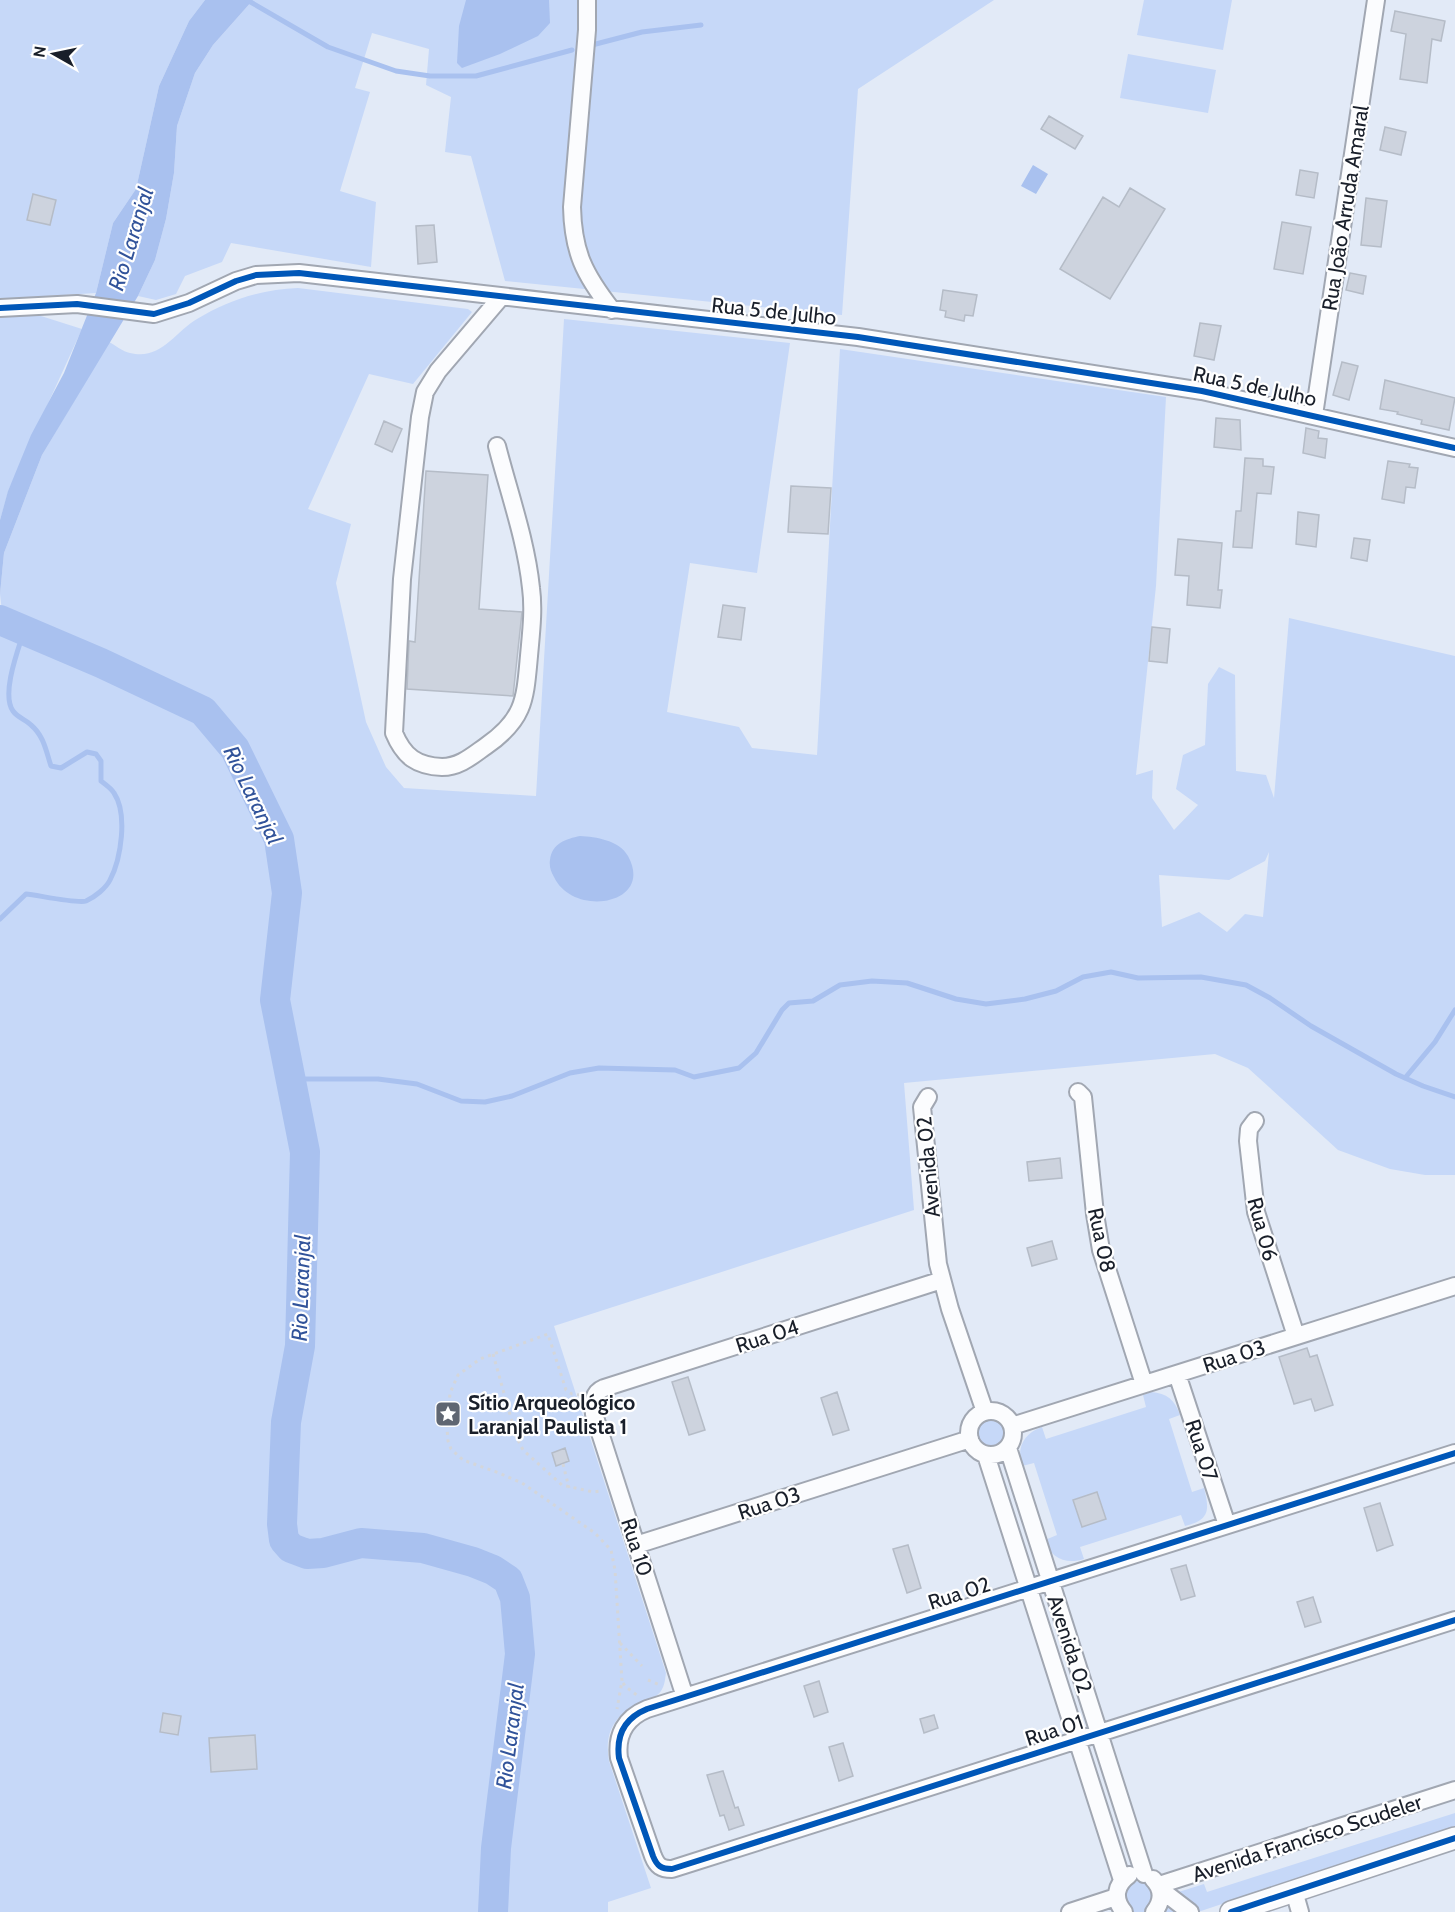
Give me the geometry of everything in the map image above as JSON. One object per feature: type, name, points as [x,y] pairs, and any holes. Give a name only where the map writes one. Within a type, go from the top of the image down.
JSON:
[{"type":"main road","points":[[1231,1912],[1455,1838]]},
{"type":"street","points":[[587,0],[587,30],[572,225],[578,254],[584,269],[612,310]]},
{"type":"street","name":"Rua João Arruda Amaral","points":[[1314,415],[1376,0]]},
{"type":"street","name":"Rua 5 de Julho","points":[[0,308],[77,304],[153,314],[169,310],[236,281],[256,275],[299,273],[858,337],[1166,384],[1455,448]]},
{"type":"street","points":[[497,446],[531,588],[532,614],[525,698],[512,723],[496,739],[461,764],[449,767],[427,766],[411,758],[399,745],[394,733],[402,579],[422,403],[425,392],[438,371],[501,297]]},
{"type":"street","name":"Rua 08","points":[[1078,1092],[1083,1097],[1101,1250],[1144,1384]]},
{"type":"street","name":"Avenida 02","points":[[928,1097],[922,1107],[935,1248],[942,1280],[985,1412]]},
{"type":"street","name":"Rua 06","points":[[1255,1121],[1249,1129],[1248,1141],[1256,1212],[1296,1336]]},
{"type":"street","name":"Rua 04","points":[[594,1396],[598,1390],[604,1388],[942,1280]]},
{"type":"street","name":"Rua 03","points":[[1012,1426],[1455,1286]]},
{"type":"street","name":"Rua 07","points":[[1177,1374],[1227,1526]]},
{"type":"street","name":"Rua 10","points":[[594,1396],[594,1414],[685,1697]]},
{"type":"street","points":[[985,1412],[1001,1413],[1012,1426],[1013,1438],[1008,1448],[998,1455],[986,1455],[976,1450],[970,1439],[972,1423],[975,1418],[985,1412]]},
{"type":"street","name":"Rua 03","points":[[636,1545],[970,1439]]},
{"type":"street","name":"Avenida 02","points":[[1008,1448],[1144,1874]]},
{"type":"street","name":"Rua 02","points":[[663,1869],[652,1856],[619,1758],[619,1738],[628,1721],[641,1712],[1455,1453]]},
{"type":"street","name":"Avenida 02","points":[[986,1455],[1122,1881]]},
{"type":"street","name":"Rua 01","points":[[663,1869],[672,1869],[1455,1620]]},
{"type":"street","name":"Avenida Francisco Scudeler","points":[[1159,1887],[1455,1790]]},
{"type":"street","points":[[1070,1912],[1118,1906],[1122,1881],[1132,1874],[1144,1874],[1152,1877],[1159,1887],[1190,1912]]},
{"type":"street","points":[[1154,1912],[1159,1906],[1161,1897],[1159,1887]]},
{"type":"street","points":[[1294,1891],[1300,1912]]},
{"type":"path","points":[[594,1396],[572,1394],[566,1390],[548,1334],[480,1359],[466,1367],[452,1384],[447,1429],[451,1449],[463,1460],[522,1483],[569,1514],[605,1542],[611,1550],[615,1570],[622,1681],[615,1716]]},
{"type":"path","points":[[493,1354],[520,1445],[528,1455],[556,1482],[569,1488],[593,1492],[603,1491]]},
{"type":"path","points":[[563,1464],[569,1488]]},
{"type":"path","points":[[620,1643],[642,1666]]},
{"type":"path","points":[[648,1680],[660,1685]]},
{"type":"path","points":[[622,1681],[642,1698]]},
{"type":"shaded area","points":[[0,0],[205,0],[189,21],[159,86],[136,189],[113,223],[96,293],[0,299]]},
{"type":"shaded area","points":[[253,0],[994,0],[858,89],[842,315],[505,281],[471,156],[445,152],[451,97],[426,85],[429,49],[372,33],[355,88],[370,92],[340,191],[376,202],[371,267],[231,243],[222,262],[185,276],[176,294],[156,300],[138,296],[155,260],[166,219],[174,173],[177,126],[195,73],[213,45]]},
{"type":"shaded area","points":[[1144,0],[1232,0],[1223,50],[1137,35]]},
{"type":"shaded area","points":[[1128,54],[1216,70],[1208,113],[1120,98]]},
{"type":"shaded area","points":[[298,288],[468,309],[472,312],[413,384],[369,374],[308,509],[351,524],[336,583],[366,722],[386,767],[404,788],[536,796],[564,319],[790,343],[757,573],[690,563],[667,712],[739,727],[752,748],[817,755],[840,349],[1166,397],[1156,586],[1136,775],[1153,770],[1152,798],[1174,830],[1198,805],[1176,789],[1183,755],[1205,745],[1208,684],[1219,667],[1235,675],[1236,771],[1266,775],[1274,798],[1289,618],[1455,656],[1455,1175],[1425,1175],[1390,1169],[1338,1150],[1248,1068],[1215,1054],[904,1083],[914,1210],[554,1326],[666,1673],[659,1693],[631,1708],[617,1719],[608,1742],[609,1761],[651,1888],[608,1902],[608,1912],[0,1912],[0,631],[23,630],[2,612],[0,594],[4,553],[42,455],[109,342],[127,352],[150,353],[167,344],[197,319],[221,306],[259,293]],"holes":[[[1269,852],[1263,917],[1245,914],[1227,932],[1199,912],[1162,927],[1159,875],[1229,880],[1265,861]]]},
{"type":"shaded area","points":[[0,316],[41,316],[82,329],[9,489],[0,520]]},
{"type":"shaded area","points":[[1151,1392],[1166,1396],[1173,1401],[1178,1410],[1180,1415],[1169,1419],[1192,1492],[1204,1488],[1206,1513],[1193,1524],[1185,1526],[1181,1515],[1080,1547],[1084,1559],[1077,1561],[1055,1556],[1045,1540],[1057,1535],[1034,1463],[1022,1466],[1020,1453],[1023,1442],[1030,1433],[1042,1427],[1046,1439],[1146,1407],[1143,1395]]},
{"type":"shaded area","points":[[991,1420],[1001,1423],[1004,1433],[1001,1443],[991,1446],[981,1443],[978,1433],[981,1423]]},
{"type":"shaded area","points":[[1455,1813],[1455,1826],[1198,1912],[1115,1912],[1125,1900],[1127,1887],[1136,1881],[1147,1883],[1150,1886],[1153,1900],[1204,1884],[1207,1892]]},
{"type":"water","points":[[205,0],[253,0],[213,45],[195,73],[177,126],[174,173],[166,219],[155,260],[138,296],[42,455],[4,553],[0,594],[0,520],[8,491],[31,435],[64,373],[96,293],[113,223],[136,189],[159,86],[189,21]]},
{"type":"water","points":[[466,0],[549,0],[550,23],[538,36],[500,54],[462,68],[457,63],[459,26]]},
{"type":"water","points":[[1033,165],[1048,174],[1036,194],[1021,186]]},
{"type":"water","points":[[580,836],[613,843],[628,856],[633,873],[630,886],[621,895],[608,900],[593,901],[577,898],[564,890],[554,877],[550,864],[551,854],[565,840]]},
{"type":"building","points":[[1395,11],[1445,21],[1441,41],[1432,39],[1427,83],[1400,79],[1406,34],[1391,31]]},
{"type":"building","points":[[1049,116],[1083,136],[1075,149],[1041,129]]},
{"type":"building","points":[[1385,127],[1406,132],[1401,155],[1380,150]]},
{"type":"building","points":[[1300,170],[1318,173],[1314,198],[1296,195]]},
{"type":"building","points":[[1130,188],[1165,209],[1110,299],[1060,269],[1103,197],[1119,207]]},
{"type":"building","points":[[33,194],[56,200],[50,225],[27,220]]},
{"type":"building","points":[[1366,198],[1387,201],[1381,247],[1361,245]]},
{"type":"building","points":[[1282,222],[1311,227],[1303,274],[1274,269]]},
{"type":"building","points":[[434,225],[437,262],[418,264],[416,226]]},
{"type":"building","points":[[1350,273],[1366,276],[1363,294],[1346,290]]},
{"type":"building","points":[[943,290],[977,295],[973,316],[965,315],[964,321],[945,317],[946,311],[940,310]]},
{"type":"building","points":[[1200,323],[1221,326],[1214,360],[1194,356]]},
{"type":"building","points":[[1342,362],[1358,366],[1349,400],[1333,395]]},
{"type":"building","points":[[1385,380],[1455,398],[1449,430],[1421,424],[1422,420],[1380,409]]},
{"type":"building","points":[[1216,418],[1240,420],[1241,450],[1214,447]]},
{"type":"building","points":[[384,421],[402,429],[392,452],[375,444]]},
{"type":"building","points":[[1306,428],[1319,431],[1318,438],[1327,439],[1325,458],[1303,453]]},
{"type":"building","points":[[1245,458],[1263,459],[1263,466],[1274,467],[1271,494],[1257,493],[1252,548],[1233,547],[1236,511],[1241,511]]},
{"type":"building","points":[[1388,461],[1410,464],[1409,467],[1418,468],[1415,488],[1406,487],[1404,503],[1382,499]]},
{"type":"building","points":[[426,471],[488,475],[479,609],[522,612],[513,696],[407,689],[409,641],[415,642]]},
{"type":"building","points":[[791,486],[831,488],[828,534],[788,532]]},
{"type":"building","points":[[1298,512],[1319,515],[1316,547],[1296,544]]},
{"type":"building","points":[[1354,538],[1370,540],[1367,561],[1351,558]]},
{"type":"building","points":[[1178,539],[1222,543],[1218,590],[1222,590],[1220,608],[1187,605],[1189,576],[1175,575]]},
{"type":"building","points":[[723,605],[745,608],[741,640],[718,637]]},
{"type":"building","points":[[1152,627],[1170,629],[1167,663],[1149,661]]},
{"type":"building","points":[[1060,1158],[1062,1178],[1029,1181],[1027,1162]]},
{"type":"building","points":[[1052,1241],[1057,1259],[1032,1266],[1027,1248]]},
{"type":"building","points":[[1307,1348],[1310,1357],[1317,1355],[1333,1405],[1315,1411],[1311,1399],[1294,1404],[1279,1357]]},
{"type":"building","points":[[688,1377],[705,1430],[689,1435],[672,1382]]},
{"type":"building","points":[[837,1392],[849,1430],[833,1435],[821,1398]]},
{"type":"building","points":[[565,1448],[569,1461],[556,1466],[552,1453]]},
{"type":"building","points":[[1097,1492],[1106,1519],[1082,1527],[1073,1500]]},
{"type":"building","points":[[1380,1503],[1393,1545],[1377,1551],[1364,1508]]},
{"type":"building","points":[[908,1545],[921,1588],[907,1593],[893,1549]]},
{"type":"building","points":[[1186,1565],[1195,1596],[1181,1600],[1171,1569]]},
{"type":"building","points":[[1313,1597],[1321,1622],[1305,1627],[1297,1602]]},
{"type":"building","points":[[819,1681],[828,1712],[814,1717],[804,1686]]},
{"type":"building","points":[[163,1713],[181,1716],[178,1735],[160,1732]]},
{"type":"building","points":[[934,1715],[938,1728],[924,1733],[920,1719]]},
{"type":"building","points":[[255,1735],[257,1769],[211,1772],[209,1738]]},
{"type":"building","points":[[843,1743],[853,1776],[839,1781],[829,1747]]},
{"type":"building","points":[[723,1771],[735,1808],[738,1807],[744,1825],[729,1830],[724,1815],[720,1816],[707,1775]]},
{"type":"waterway","points":[[247,0],[328,47],[396,71],[430,76],[476,76],[572,50]]},
{"type":"waterway","points":[[592,45],[642,32],[701,25]]},
{"type":"waterway","name":"Rio Laranjal","points":[[0,620],[101,663],[203,711],[235,749],[279,839],[287,893],[275,1000],[305,1152],[300,1346],[286,1422],[282,1524],[284,1540],[291,1548],[307,1554],[323,1553],[361,1543],[423,1548],[473,1562],[493,1570],[508,1580],[515,1598],[520,1654],[496,1848],[493,1912]]},
{"type":"waterway","points":[[0,919],[26,894],[82,902],[93,897],[110,880],[120,849],[121,812],[113,791],[101,781],[101,761],[96,754],[87,752],[61,768],[51,766],[39,734],[13,711],[9,694],[10,683],[24,631]]},
{"type":"waterway","points":[[289,1079],[378,1079],[417,1084],[461,1101],[485,1102],[512,1096],[570,1073],[599,1068],[675,1070],[694,1077],[739,1068],[756,1053],[782,1010],[789,1003],[813,1001],[840,985],[872,981],[907,983],[956,999],[986,1004],[1025,999],[1056,991],[1083,977],[1111,972],[1138,978],[1201,977],[1246,985],[1270,998],[1311,1026],[1396,1074],[1455,1097]]},
{"type":"waterway","points":[[1405,1078],[1435,1042],[1455,1010]]},
{"type":"cycle path","points":[[0,308],[77,304],[154,314],[189,303],[236,281],[256,275],[299,273],[858,337],[1202,391],[1455,448]]},
{"type":"cycle path","points":[[1455,1453],[647,1709],[633,1717],[624,1728],[619,1742],[619,1758],[655,1859],[658,1865],[672,1869],[1455,1620]]},
{"type":"cycle path","points":[[1231,1912],[1455,1838]]},
{"type":"place","name":"Sítio Arqueológico Laranjal Paulista 1","points":[[448,1414]]}]
